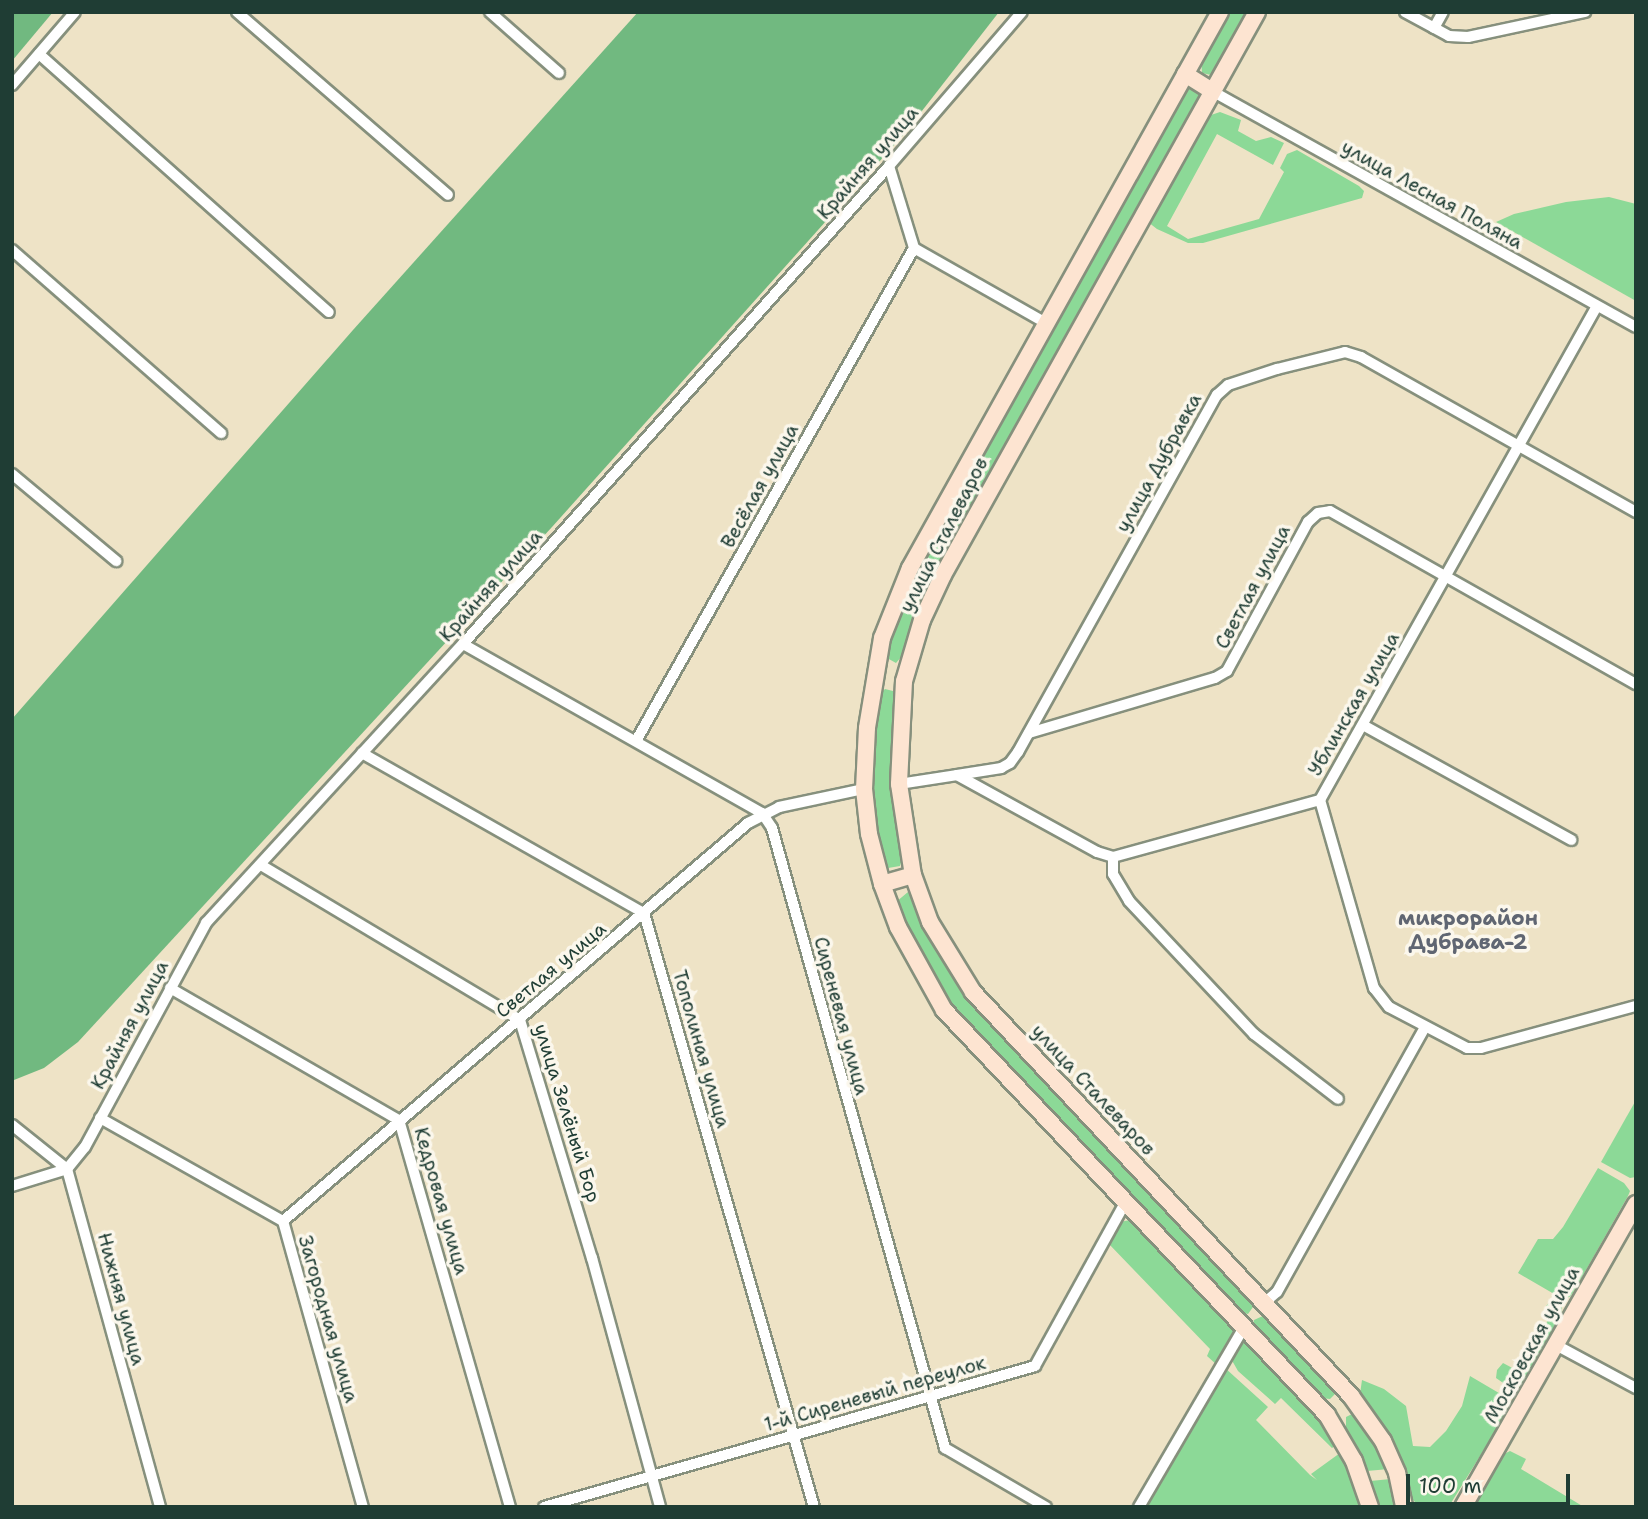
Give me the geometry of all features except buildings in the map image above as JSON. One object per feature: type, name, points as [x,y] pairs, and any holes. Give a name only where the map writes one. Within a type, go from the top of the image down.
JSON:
[{"type":"main road","name":"улица Сталеваров","points":[[1220,12],[910,568],[882,638],[874,674],[867,728],[864,789],[869,834],[882,884],[898,927],[944,1010],[1327,1415],[1354,1461],[1370,1507]]},
{"type":"main road","name":"улица Сталеваров","points":[[1257,12],[943,575],[922,620],[904,681],[899,784],[913,875],[930,922],[973,992],[1351,1396],[1383,1441],[1397,1473],[1406,1505]]},
{"type":"main road","points":[[1185,74],[1212,91]]},
{"type":"main road","points":[[874,674],[904,681]]},
{"type":"main road","points":[[882,884],[913,875]]},
{"type":"main road","name":"Московская улица","points":[[1463,1506],[1633,1214]]},
{"type":"main road","points":[[1244,1327],[1263,1304]]},
{"type":"main road","points":[[1327,1415],[1351,1396]]},
{"type":"street","points":[[12,85],[75,12]]},
{"type":"street","points":[[237,12],[448,195]]},
{"type":"street","points":[[490,12],[559,74]]},
{"type":"street","name":"Крайняя улица","points":[[68,1169],[85,1147],[206,923],[463,644],[889,166],[1022,12]]},
{"type":"street","points":[[1405,12],[1449,36],[1468,37],[1585,12]]},
{"type":"street","points":[[1433,28],[1443,12]]},
{"type":"street","points":[[39,54],[329,312]]},
{"type":"street","name":"улица Лесная Поляна","points":[[1212,91],[1636,327]]},
{"type":"street","points":[[889,166],[914,248],[1046,323]]},
{"type":"street","name":"Весёлая улица","points":[[636,741],[914,248]]},
{"type":"street","points":[[12,250],[221,433]]},
{"type":"street","name":"Ублинская улица","points":[[1113,857],[1320,800],[1597,306]]},
{"type":"street","name":"улица Дубравка","points":[[957,775],[1001,768],[1010,763],[1217,395],[1228,386],[1277,369],[1345,352],[1636,512]]},
{"type":"street","points":[[12,474],[116,561]]},
{"type":"street","name":"Светлая улица","points":[[1029,733],[1215,678],[1227,671],[1308,522],[1318,513],[1330,511],[1445,579],[1636,684]]},
{"type":"street","points":[[463,644],[762,813]]},
{"type":"street","points":[[1363,725],[1571,840]]},
{"type":"street","points":[[362,754],[644,914]]},
{"type":"street","points":[[899,784],[957,775],[1097,852],[1113,857],[1113,874],[1129,901],[1254,1034],[1338,1099]]},
{"type":"street","name":"Светлая улица","points":[[283,1221],[762,813],[864,789]]},
{"type":"street","points":[[1320,800],[1374,988],[1388,1007],[1467,1048],[1481,1048],[1636,1006]]},
{"type":"street","name":"Сиреневая улица","points":[[762,813],[772,828],[945,1448],[1046,1507]]},
{"type":"street","name":"улица Зелёный Бор","points":[[261,865],[520,1020],[593,1258],[660,1507]]},
{"type":"street","name":"Тополиная улица","points":[[644,914],[814,1507]]},
{"type":"street","name":"Кедровая улица","points":[[170,988],[399,1120],[510,1507]]},
{"type":"street","points":[[1263,1304],[1277,1292],[1425,1027]]},
{"type":"street","name":"Загородная улица","points":[[100,1118],[283,1221],[363,1507]]},
{"type":"street","points":[[12,1125],[68,1169]]},
{"type":"street","points":[[12,1186],[68,1169]]},
{"type":"street","name":"Нижняя улица","points":[[68,1169],[160,1507]]},
{"type":"street","name":"1-й Сиреневый переулок","points":[[544,1507],[1035,1366],[1126,1201]]},
{"type":"street","points":[[1139,1507],[1244,1327]]},
{"type":"street","points":[[1556,1345],[1636,1388]]},
{"type":"green space","points":[[12,12],[53,12],[12,61]]},
{"type":"green space","points":[[638,12],[999,12],[904,134],[552,527],[78,1042],[44,1068],[14,1080],[12,719],[353,330]]},
{"type":"green space","points":[[1227,12],[1251,12],[1217,70],[1211,75],[1202,73],[1201,58]]},
{"type":"green space","points":[[1192,85],[1199,90],[1199,100],[917,616],[902,656],[896,663],[887,658],[886,648],[913,578],[1183,91]]},
{"type":"green space","points":[[1220,112],[1241,120],[1238,131],[1256,141],[1271,137],[1284,143],[1273,165],[1217,134],[1167,226],[1188,239],[1259,219],[1284,172],[1280,168],[1287,154],[1297,150],[1359,186],[1364,191],[1362,198],[1203,243],[1188,243],[1157,229],[1148,222],[1208,116]]},
{"type":"green space","points":[[1609,197],[1636,204],[1636,301],[1496,222],[1514,214],[1566,202]]},
{"type":"green space","points":[[885,689],[893,691],[896,701],[892,775],[903,856],[900,866],[888,868],[882,861],[877,840],[872,783],[876,698]]},
{"type":"green space","points":[[908,892],[915,900],[925,927],[1251,1298],[1253,1307],[1248,1314],[1239,1312],[952,1008],[909,936],[896,902]]},
{"type":"green space","points":[[1636,1100],[1636,1177],[1630,1178],[1601,1162]]},
{"type":"green space","points":[[1598,1168],[1624,1183],[1630,1191],[1573,1293],[1570,1297],[1561,1298],[1518,1273],[1538,1239],[1553,1239],[1563,1227]]},
{"type":"green space","points":[[1130,1220],[1235,1330],[1217,1365],[1207,1356],[1210,1349],[1108,1243],[1120,1222]]},
{"type":"green space","points":[[1550,1302],[1562,1305],[1561,1315],[1522,1386],[1512,1389],[1496,1378],[1497,1370],[1503,1363],[1518,1371],[1550,1317],[1546,1306]]},
{"type":"green space","points":[[1265,1315],[1334,1386],[1335,1394],[1330,1399],[1321,1398],[1252,1327],[1254,1320]]},
{"type":"green space","points":[[1243,1341],[1250,1343],[1327,1425],[1336,1445],[1332,1448],[1281,1398],[1275,1404],[1238,1371],[1230,1357]]},
{"type":"green space","points":[[1224,1367],[1268,1407],[1256,1420],[1310,1475],[1317,1480],[1311,1474],[1340,1453],[1346,1457],[1359,1496],[1359,1507],[1145,1507]]},
{"type":"green space","points":[[1470,1376],[1504,1396],[1508,1401],[1506,1414],[1451,1503],[1446,1507],[1420,1507],[1412,1499],[1402,1463],[1390,1439],[1360,1394],[1362,1380],[1384,1389],[1406,1406],[1413,1446],[1430,1447],[1446,1431],[1462,1406]]},
{"type":"green space","points":[[1352,1414],[1362,1419],[1389,1469],[1367,1471],[1346,1428],[1346,1417]]},
{"type":"green space","points":[[1510,1451],[1526,1459],[1521,1469],[1584,1507],[1472,1507],[1504,1454]]},
{"type":"green space","points":[[1391,1479],[1396,1507],[1377,1507],[1370,1481]]},
{"type":"district","name":"микрорайон Дубрава-2","points":[[1468,930]]}]
